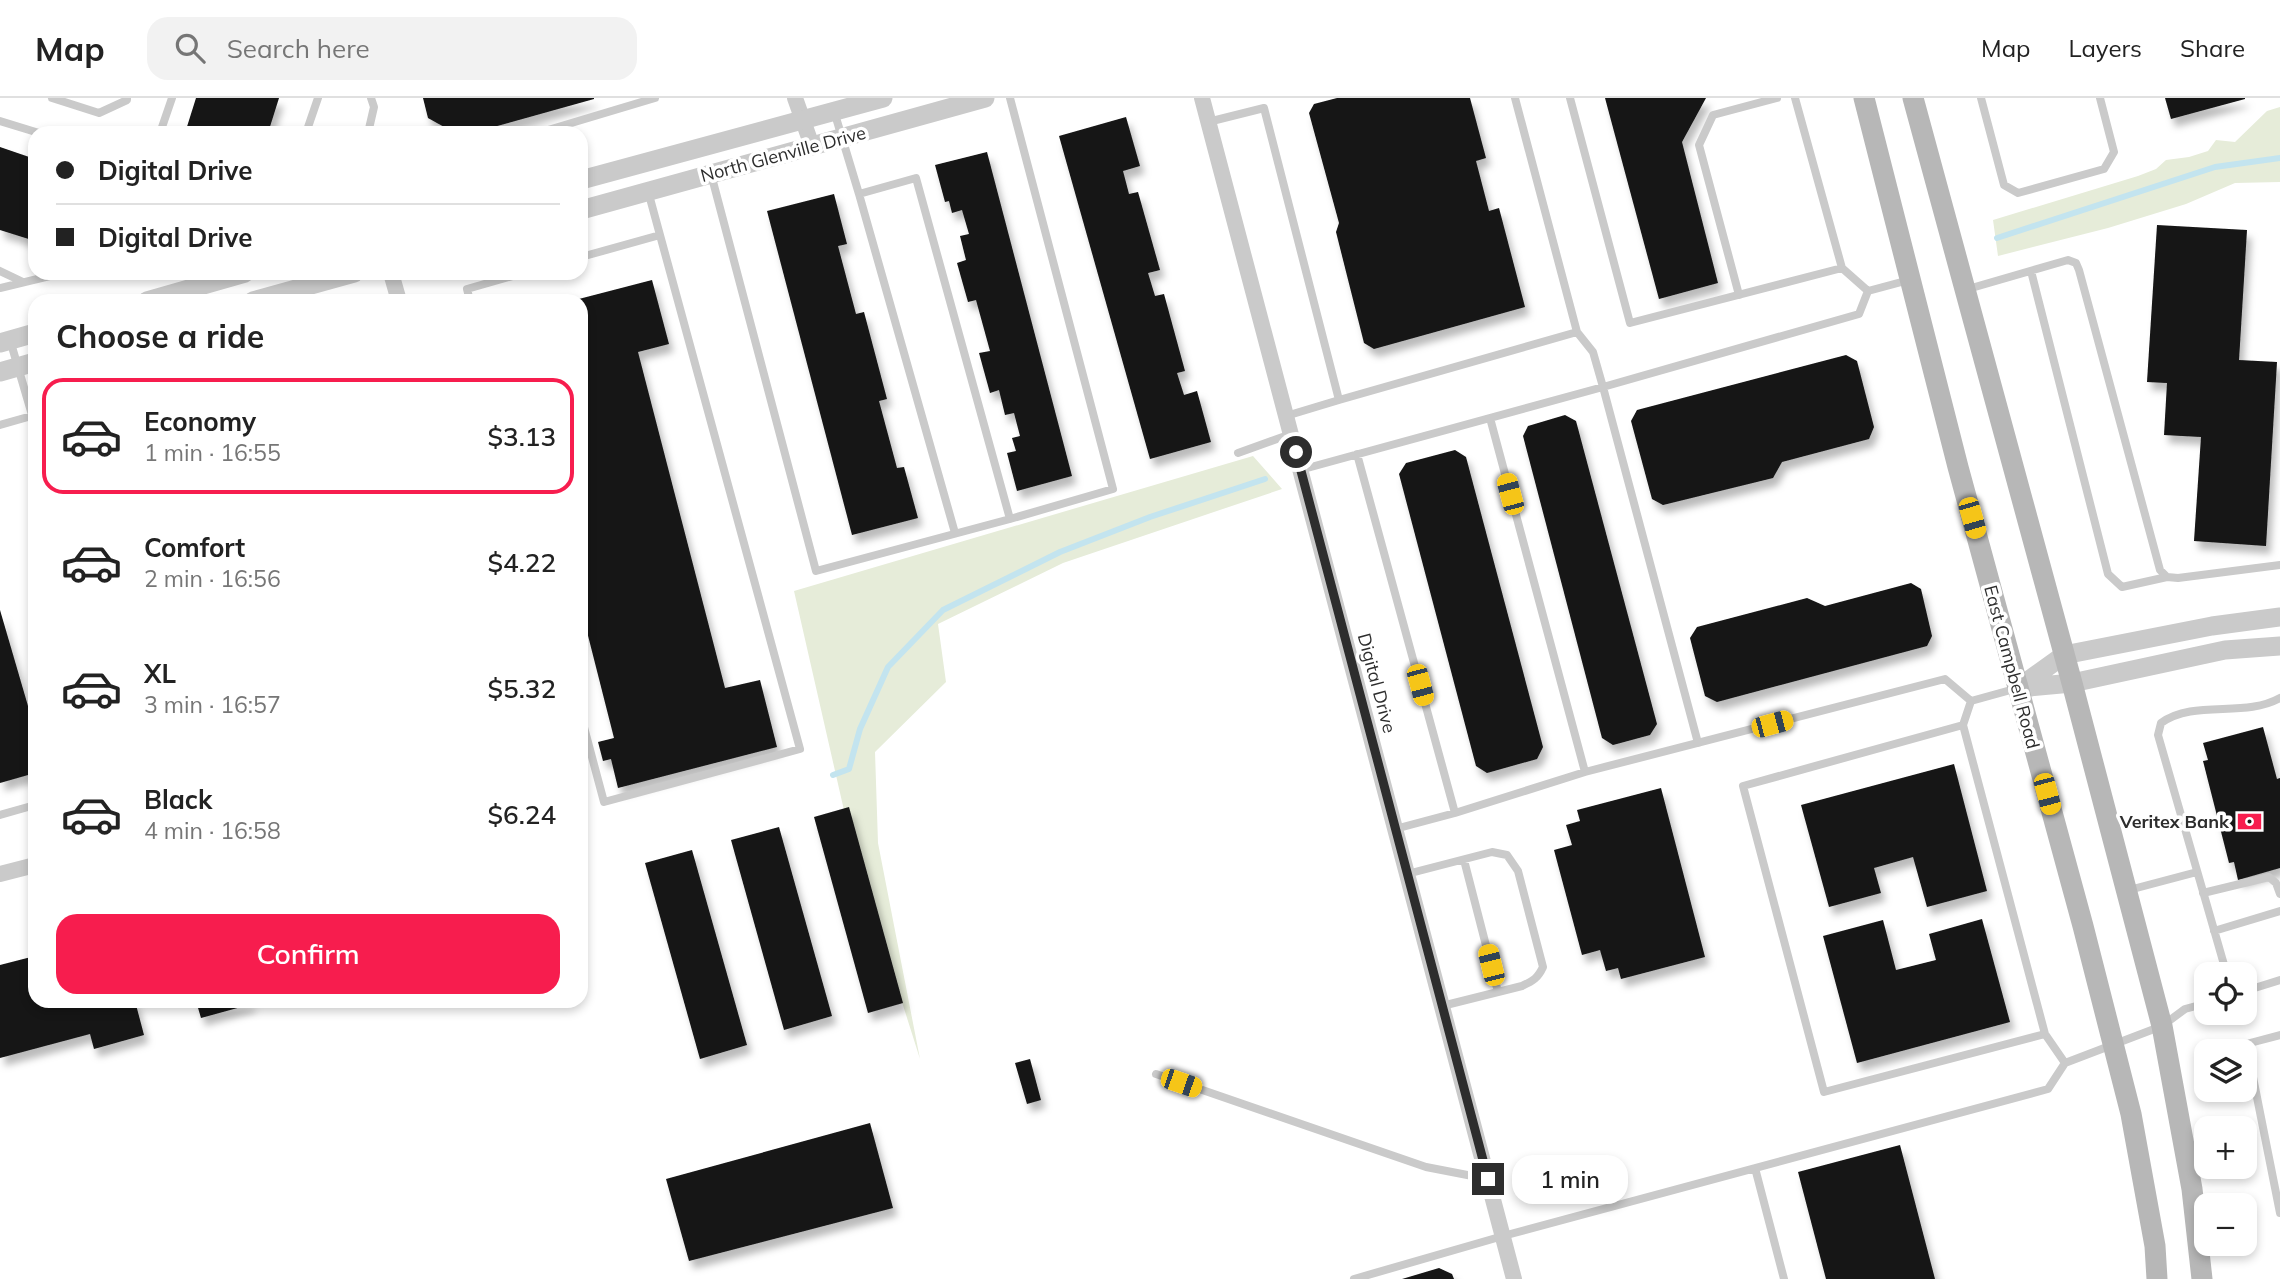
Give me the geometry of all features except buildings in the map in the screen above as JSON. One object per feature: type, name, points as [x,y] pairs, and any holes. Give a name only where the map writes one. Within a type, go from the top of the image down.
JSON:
[{"type":"main road","name":"East Campbell Road","points":[[1864,98],[1909,280],[2131,1114],[2155,1246],[2157,1279]]},
{"type":"main road","points":[[1913,98],[2162,1026],[2192,1189],[2202,1279]]},
{"type":"street","points":[[794,98],[812,146]]},
{"type":"street","name":"North Glenville Drive","points":[[588,178],[883,98]]},
{"type":"street","name":"North Glenville Drive","points":[[588,208],[985,98]]},
{"type":"street","name":"Digital Drive","points":[[1202,98],[1514,1279]]},
{"type":"street","points":[[172,294],[220,280]]},
{"type":"street","points":[[278,294],[329,280]]},
{"type":"street","points":[[5,341],[28,335]]},
{"type":"street","points":[[2018,688],[2064,656],[2212,626],[2280,617]]},
{"type":"street","points":[[2018,688],[2072,683],[2225,650],[2280,646]]},
{"type":"street","points":[[0,874],[28,866]]},
{"type":"lane","points":[[52,98],[99,113],[127,98]]},
{"type":"lane","points":[[162,126],[172,98]]},
{"type":"lane","points":[[308,126],[318,98]]},
{"type":"lane","points":[[370,126],[374,107],[371,98]]},
{"type":"lane","points":[[561,126],[655,98]]},
{"type":"lane","points":[[711,174],[816,571],[1113,489],[1010,98]]},
{"type":"lane","points":[[1261,98],[1339,400]]},
{"type":"lane","points":[[1515,98],[1577,332],[1593,352],[1603,387],[1698,743]]},
{"type":"lane","points":[[1570,98],[1630,323],[1842,268]]},
{"type":"lane","points":[[1739,295],[1699,145],[1713,115],[1777,98]]},
{"type":"lane","points":[[1795,98],[1842,268],[1867,291]]},
{"type":"lane","points":[[1981,98],[2004,185],[2018,193],[2104,169],[2113,152],[2100,98]]},
{"type":"lane","points":[[1208,122],[1264,108]]},
{"type":"lane","points":[[835,111],[955,533]]},
{"type":"lane","points":[[0,121],[28,130]]},
{"type":"lane","points":[[859,194],[916,178],[1010,519]]},
{"type":"lane","points":[[588,742],[604,802],[800,749],[648,191]]},
{"type":"lane","points":[[588,255],[660,234]]},
{"type":"lane","points":[[1965,290],[2068,260],[2076,263],[2160,570],[2167,577]]},
{"type":"lane","points":[[0,271],[23,282]]},
{"type":"lane","points":[[2031,271],[2108,574],[2122,587],[2167,577],[2178,578],[2280,565]]},
{"type":"lane","points":[[0,288],[32,280]]},
{"type":"lane","points":[[468,294],[467,289],[498,280]]},
{"type":"lane","points":[[1867,291],[1909,280]]},
{"type":"lane","points":[[1300,470],[1859,314],[1867,291]]},
{"type":"lane","points":[[1286,415],[1577,332]]},
{"type":"lane","points":[[5,341],[18,366],[28,399]]},
{"type":"lane","points":[[1490,418],[1585,772]]},
{"type":"lane","points":[[0,425],[28,420]]},
{"type":"lane","points":[[1238,453],[1291,434]]},
{"type":"lane","points":[[1357,454],[1455,813]]},
{"type":"lane","points":[[1395,829],[1585,772],[1945,679],[1971,701]]},
{"type":"lane","points":[[1971,701],[2018,688]]},
{"type":"lane","points":[[2223,962],[2158,735],[2161,723],[2174,715],[2254,705],[2279,699],[2280,711]]},
{"type":"lane","points":[[1971,701],[1964,725],[2045,1034],[2065,1063]]},
{"type":"lane","points":[[1964,725],[1743,786],[1824,1092],[2045,1034]]},
{"type":"lane","points":[[0,815],[28,807]]},
{"type":"lane","points":[[1407,874],[1492,852],[1507,855],[1518,871],[1543,967],[1540,975],[1533,981],[1442,1006]]},
{"type":"lane","points":[[1464,860],[1498,992]]},
{"type":"lane","points":[[2127,891],[2197,872]]},
{"type":"lane","points":[[2203,893],[2269,877],[2277,883],[2280,894]]},
{"type":"lane","points":[[2214,931],[2280,911]]},
{"type":"lane","points":[[2257,987],[2280,980]]},
{"type":"lane","points":[[1354,1279],[1503,1236],[2048,1089],[2065,1063],[2162,1026],[2185,1009],[2194,1007]]},
{"type":"lane","points":[[2280,1035],[2250,1043],[2247,1047],[2280,1213]]},
{"type":"lane","points":[[1156,1074],[1426,1167],[1488,1179]]},
{"type":"lane","points":[[1755,1168],[1784,1279]]},
{"type":"green space","points":[[2280,107],[2280,182],[2235,183],[2186,204],[2108,228],[1998,256],[1993,220],[2138,176],[2156,169],[2166,160],[2208,151],[2216,140],[2235,142],[2267,111]]},
{"type":"green space","points":[[1253,456],[1282,489],[1063,563],[938,624],[946,682],[875,752],[878,843],[920,1059],[851,841],[794,591]]},
{"type":"waterway","points":[[1997,238],[2215,167],[2280,158]]},
{"type":"waterway","points":[[833,775],[849,769],[860,729],[888,667],[943,610],[1060,552],[1150,517],[1265,479]]},
{"type":"place","name":"Veritex Bank","points":[[2249,821]]},
{"type":"route","points":[[1296,452],[1488,1179]]}]
